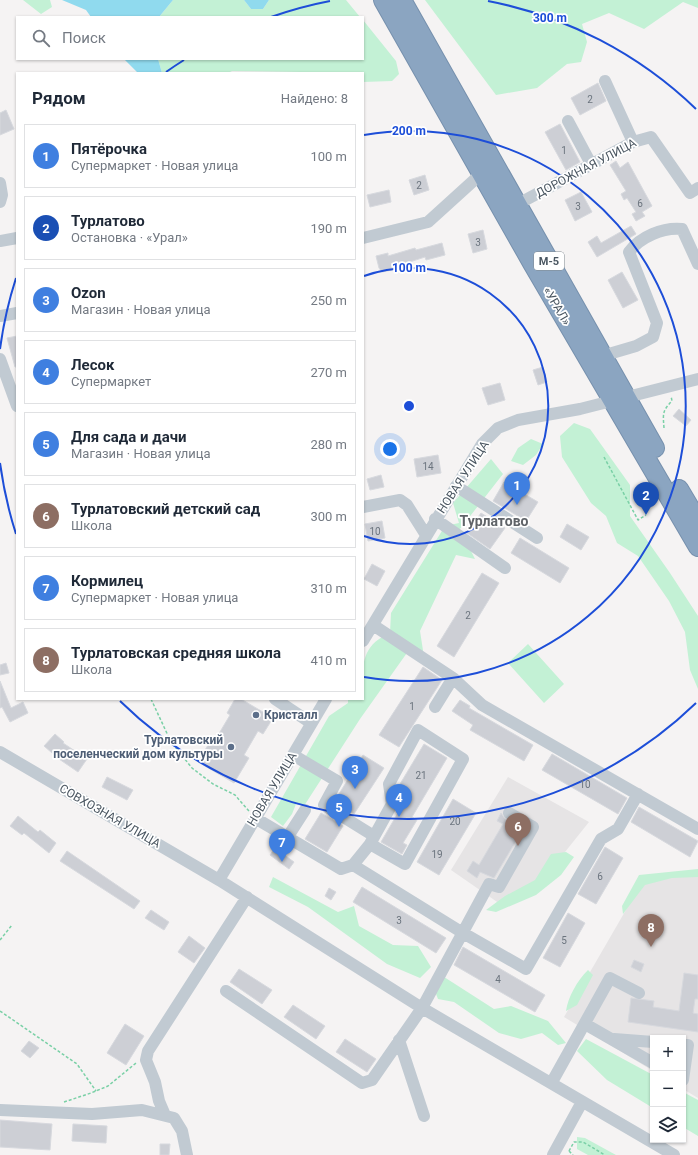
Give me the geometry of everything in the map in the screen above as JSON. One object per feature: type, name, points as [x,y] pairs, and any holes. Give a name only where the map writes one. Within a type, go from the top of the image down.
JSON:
[{"type":"highway","name":"«УРАЛ»","points":[[383,0],[599,378],[619,399],[698,521]]},
{"type":"highway","name":"«УРАЛ»","points":[[402,0],[518,204],[602,356],[619,399],[698,547]]},
{"type":"street","points":[[605,81],[633,142]]},
{"type":"street","points":[[568,121],[591,164]]},
{"type":"street","name":"ДОРОЖНАЯ УЛИЦА","points":[[518,204],[633,142],[650,137],[690,193],[698,188]]},
{"type":"street","points":[[364,238],[428,222],[482,173]]},
{"type":"street","points":[[0,183],[2,195],[0,202]]},
{"type":"street","points":[[602,356],[636,346],[653,337],[657,323],[629,252],[636,242],[670,228],[682,229],[698,264]]},
{"type":"street","points":[[0,241],[16,238]]},
{"type":"street","points":[[0,316],[16,313]]},
{"type":"street","points":[[0,359],[16,403]]},
{"type":"street","points":[[591,406],[597,398],[600,390],[599,378]]},
{"type":"street","name":"НОВАЯ УЛИЦА","points":[[364,638],[435,519],[482,444],[498,428],[518,420],[591,406],[698,379]]},
{"type":"street","points":[[456,486],[537,538]]},
{"type":"street","points":[[364,507],[400,500],[407,505],[426,535]]},
{"type":"street","points":[[435,519],[504,568]]},
{"type":"street","points":[[373,625],[453,678],[482,705],[698,829]]},
{"type":"street","points":[[435,707],[453,678]]},
{"type":"street","points":[[276,700],[311,723]]},
{"type":"street","name":"НОВАЯ УЛИЦА","points":[[219,880],[325,700]]},
{"type":"street","points":[[255,818],[341,869],[353,865],[372,840],[392,804],[389,784],[418,730],[463,759],[405,864],[372,840],[324,805],[338,781],[293,755]]},
{"type":"street","name":"СОВХОЗНАЯ УЛИЦА","points":[[0,752],[219,880],[422,1008],[552,1082],[582,1102],[674,1155]]},
{"type":"street","points":[[353,865],[526,970],[601,839],[618,829],[638,794]]},
{"type":"street","points":[[287,838],[305,810]]},
{"type":"street","points":[[226,991],[362,1083],[372,1080],[422,1008],[489,884],[499,886],[533,827],[509,813]]},
{"type":"street","points":[[165,1115],[159,1101],[155,1082],[146,1060],[147,1054],[247,897]]},
{"type":"street","points":[[552,1082],[610,978],[639,993]]},
{"type":"street","points":[[585,1024],[650,1061]]},
{"type":"street","points":[[610,1039],[650,1042]]},
{"type":"street","points":[[399,1040],[424,1116]]},
{"type":"street","points":[[686,1045],[688,1045],[686,1059]]},
{"type":"street","points":[[553,1155],[582,1102]]},
{"type":"street","points":[[0,1110],[92,1114],[142,1110],[165,1115],[174,1118],[182,1131],[187,1155]]},
{"type":"path","points":[[664,428],[663,416],[665,408],[672,401],[669,386]]},
{"type":"path","points":[[604,457],[638,520],[646,515]]},
{"type":"path","points":[[151,700],[171,742],[192,768],[213,784],[235,796],[255,818]]},
{"type":"path","points":[[0,940],[12,925]]},
{"type":"path","points":[[0,1011],[77,1064],[96,1091]]},
{"type":"path","points":[[63,1102],[108,1086],[147,1054]]},
{"type":"path","points":[[569,1150],[574,1142],[583,1142],[605,1155]]},
{"type":"shaded area","points":[[508,777],[589,822],[537,887],[503,906],[451,870]]},
{"type":"shaded area","points":[[698,873],[698,1098],[686,1091],[686,1035],[650,1035],[650,1069],[564,1017],[645,877]]},
{"type":"green space","points":[[23,0],[50,0],[52,7],[41,14]]},
{"type":"green space","points":[[173,0],[244,0],[251,9],[263,9],[269,0],[346,0],[359,16],[160,16]]},
{"type":"green space","points":[[425,0],[698,0],[698,8],[683,2],[644,29],[609,13],[582,24],[587,42],[581,62],[567,64],[537,88],[496,95]]},
{"type":"green space","points":[[364,21],[396,61],[399,74],[392,81],[364,82],[364,72],[162,72],[158,60],[364,60]]},
{"type":"green space","points":[[574,423],[590,429],[630,485],[630,516],[698,616],[698,689],[690,670],[685,632],[669,601],[638,556],[617,543],[606,516],[591,503],[562,457],[560,436]]},
{"type":"green space","points":[[531,439],[543,444],[536,455],[523,465],[511,461],[518,448]]},
{"type":"green space","points":[[491,459],[503,474],[460,529],[475,559],[456,555],[420,631],[424,657],[409,650],[360,719],[304,806],[296,804],[292,814],[283,826],[271,817],[329,716],[348,703],[348,700],[364,700],[364,660],[367,652],[372,645],[390,633],[391,613],[445,526],[459,523],[453,503]]},
{"type":"green space","points":[[528,644],[564,684],[544,703],[508,663]]},
{"type":"green space","points":[[566,852],[574,857],[561,875],[536,895],[496,912],[486,910],[505,896],[535,880],[551,854]]},
{"type":"green space","points":[[698,869],[698,877],[672,878],[645,885],[623,914],[622,906],[639,875]]},
{"type":"green space","points":[[273,877],[338,912],[354,906],[359,926],[393,945],[418,946],[431,967],[420,978],[387,964],[308,907],[269,887]]},
{"type":"green space","points":[[588,970],[593,975],[577,1005],[566,1011],[574,989]]},
{"type":"green space","points":[[441,975],[494,1009],[511,1006],[548,1021],[566,1043],[558,1045],[542,1033],[521,1039],[499,1033],[454,1002],[438,999],[433,986]]},
{"type":"green space","points":[[586,1039],[650,1073],[650,1106],[607,1080],[577,1051]]},
{"type":"green space","points":[[686,1094],[698,1100],[698,1136],[686,1129]]},
{"type":"green space","points":[[577,1137],[585,1138],[616,1155],[588,1155],[577,1149]]},
{"type":"water","points":[[62,0],[173,0],[160,16],[90,16],[86,10]]},
{"type":"water","points":[[244,0],[269,0],[263,9],[251,9]]},
{"type":"water","points":[[125,60],[158,60],[162,72],[137,72]]},
{"type":"building","points":[[598,83],[606,101],[580,115],[571,98]]},
{"type":"building","points":[[6,110],[14,129],[0,135],[0,113]]},
{"type":"building","points":[[560,124],[580,162],[566,170],[545,132]]},
{"type":"building","points":[[616,161],[620,168],[628,162],[652,206],[642,212],[645,216],[636,221],[632,214],[636,212],[627,198],[624,200],[621,194],[626,191],[610,165]]},
{"type":"building","points":[[425,175],[429,190],[414,195],[409,180]]},
{"type":"building","points":[[389,190],[391,202],[370,207],[367,195]]},
{"type":"building","points":[[581,192],[592,212],[575,221],[565,200]]},
{"type":"building","points":[[631,226],[636,234],[597,257],[588,242],[597,236],[601,243]]},
{"type":"building","points":[[483,230],[487,249],[473,253],[468,234]]},
{"type":"building","points":[[442,243],[445,255],[426,260],[425,257],[391,268],[392,270],[382,272],[379,268],[376,256],[388,253],[388,256],[415,248],[416,250]]},
{"type":"building","points":[[622,272],[638,300],[623,308],[608,280]]},
{"type":"building","points":[[16,336],[16,367],[15,367],[7,338]]},
{"type":"building","points":[[543,367],[547,382],[538,385],[533,370]]},
{"type":"building","points":[[500,383],[505,400],[488,405],[482,388]]},
{"type":"building","points":[[679,409],[691,420],[686,426],[673,416]]},
{"type":"building","points":[[438,455],[441,473],[417,477],[414,459]]},
{"type":"building","points":[[381,475],[384,487],[370,490],[367,479]]},
{"type":"building","points":[[504,482],[538,502],[526,521],[493,501]]},
{"type":"building","points":[[481,513],[505,528],[490,549],[467,533]]},
{"type":"building","points":[[382,521],[385,538],[368,541],[365,524]]},
{"type":"building","points":[[567,524],[589,537],[581,550],[560,537]]},
{"type":"building","points":[[520,538],[569,568],[560,583],[511,553]]},
{"type":"building","points":[[372,564],[385,571],[377,586],[364,579]]},
{"type":"building","points":[[482,573],[499,583],[454,657],[437,646]]},
{"type":"building","points":[[6,663],[9,673],[0,675],[0,665]]},
{"type":"building","points":[[423,667],[442,680],[399,747],[379,735]]},
{"type":"building","points":[[0,681],[11,708],[23,702],[28,713],[10,722],[2,707],[0,708]]},
{"type":"building","points":[[234,700],[243,700],[273,718],[263,734],[258,731],[244,755],[249,758],[234,783],[198,762],[211,740],[214,742],[230,715],[227,713]]},
{"type":"building","points":[[460,700],[470,706],[469,708],[533,745],[524,761],[470,730],[473,725],[452,711]]},
{"type":"building","points":[[55,734],[64,742],[63,743],[87,759],[78,772],[59,759],[44,746]]},
{"type":"building","points":[[424,744],[447,758],[412,817],[417,820],[403,843],[407,845],[402,854],[381,842],[406,799],[398,794],[397,789]]},
{"type":"building","points":[[552,754],[627,798],[618,814],[542,770]]},
{"type":"building","points":[[363,755],[384,768],[354,814],[334,802]]},
{"type":"building","points":[[107,777],[133,790],[127,800],[102,787]]},
{"type":"building","points":[[453,799],[476,813],[439,875],[417,862]]},
{"type":"building","points":[[639,807],[698,841],[690,857],[631,822]]},
{"type":"building","points":[[321,813],[343,826],[327,852],[305,839]]},
{"type":"building","points":[[501,813],[505,819],[522,831],[494,878],[480,872],[477,878],[467,871],[473,861],[479,865],[503,824],[497,821]]},
{"type":"building","points":[[18,816],[38,832],[40,830],[56,843],[49,853],[24,833],[22,835],[10,826]]},
{"type":"building","points":[[605,847],[623,858],[596,904],[578,894]]},
{"type":"building","points":[[275,848],[294,862],[289,869],[270,855]]},
{"type":"building","points":[[67,851],[140,901],[134,909],[60,861]]},
{"type":"building","points":[[362,887],[446,938],[436,953],[353,902]]},
{"type":"building","points":[[329,888],[336,892],[331,900],[325,896]]},
{"type":"building","points":[[151,910],[169,922],[164,930],[145,918]]},
{"type":"building","points":[[568,913],[585,923],[560,967],[543,958]]},
{"type":"building","points":[[189,936],[205,948],[194,963],[178,952]]},
{"type":"building","points":[[463,947],[545,995],[535,1012],[454,965]]},
{"type":"building","points":[[634,960],[644,964],[641,972],[631,967]]},
{"type":"building","points":[[239,969],[272,990],[262,1004],[230,982]]},
{"type":"building","points":[[684,973],[698,975],[698,999],[695,999],[693,1013],[698,1014],[698,1032],[628,1022],[631,998],[654,1001],[653,1007],[679,1011]]},
{"type":"building","points":[[293,1005],[325,1026],[316,1039],[284,1017]]},
{"type":"building","points":[[125,1024],[144,1036],[126,1065],[107,1053]]},
{"type":"building","points":[[345,1039],[376,1059],[367,1072],[336,1052]]},
{"type":"building","points":[[29,1041],[39,1048],[30,1058],[21,1051]]},
{"type":"building","points":[[0,1120],[52,1124],[50,1150],[0,1147]]},
{"type":"building","points":[[73,1124],[107,1126],[106,1143],[72,1141]]},
{"type":"building","points":[[160,1144],[170,1144],[169,1155],[160,1155]]},
{"type":"place","name":"Пятёрочка","points":[[517,505]]},
{"type":"place","name":"Турлатово","points":[[646,515]]},
{"type":"place","name":"Кристалл","points":[[256,715]]},
{"type":"place","name":"Турлатовский поселенческий дом культуры","points":[[231,747]]},
{"type":"place","name":"Ozon","points":[[355,789]]},
{"type":"place","name":"Лесок","points":[[399,817]]},
{"type":"place","name":"Для сада и дачи","points":[[339,827]]},
{"type":"place","name":"Турлатовский детский сад","points":[[518,846]]},
{"type":"place","name":"Кормилец","points":[[282,862]]},
{"type":"place","name":"Турлатовская средняя школа","points":[[651,947]]},
{"type":"district","name":"Турлатово","points":[[494,521]]}]
